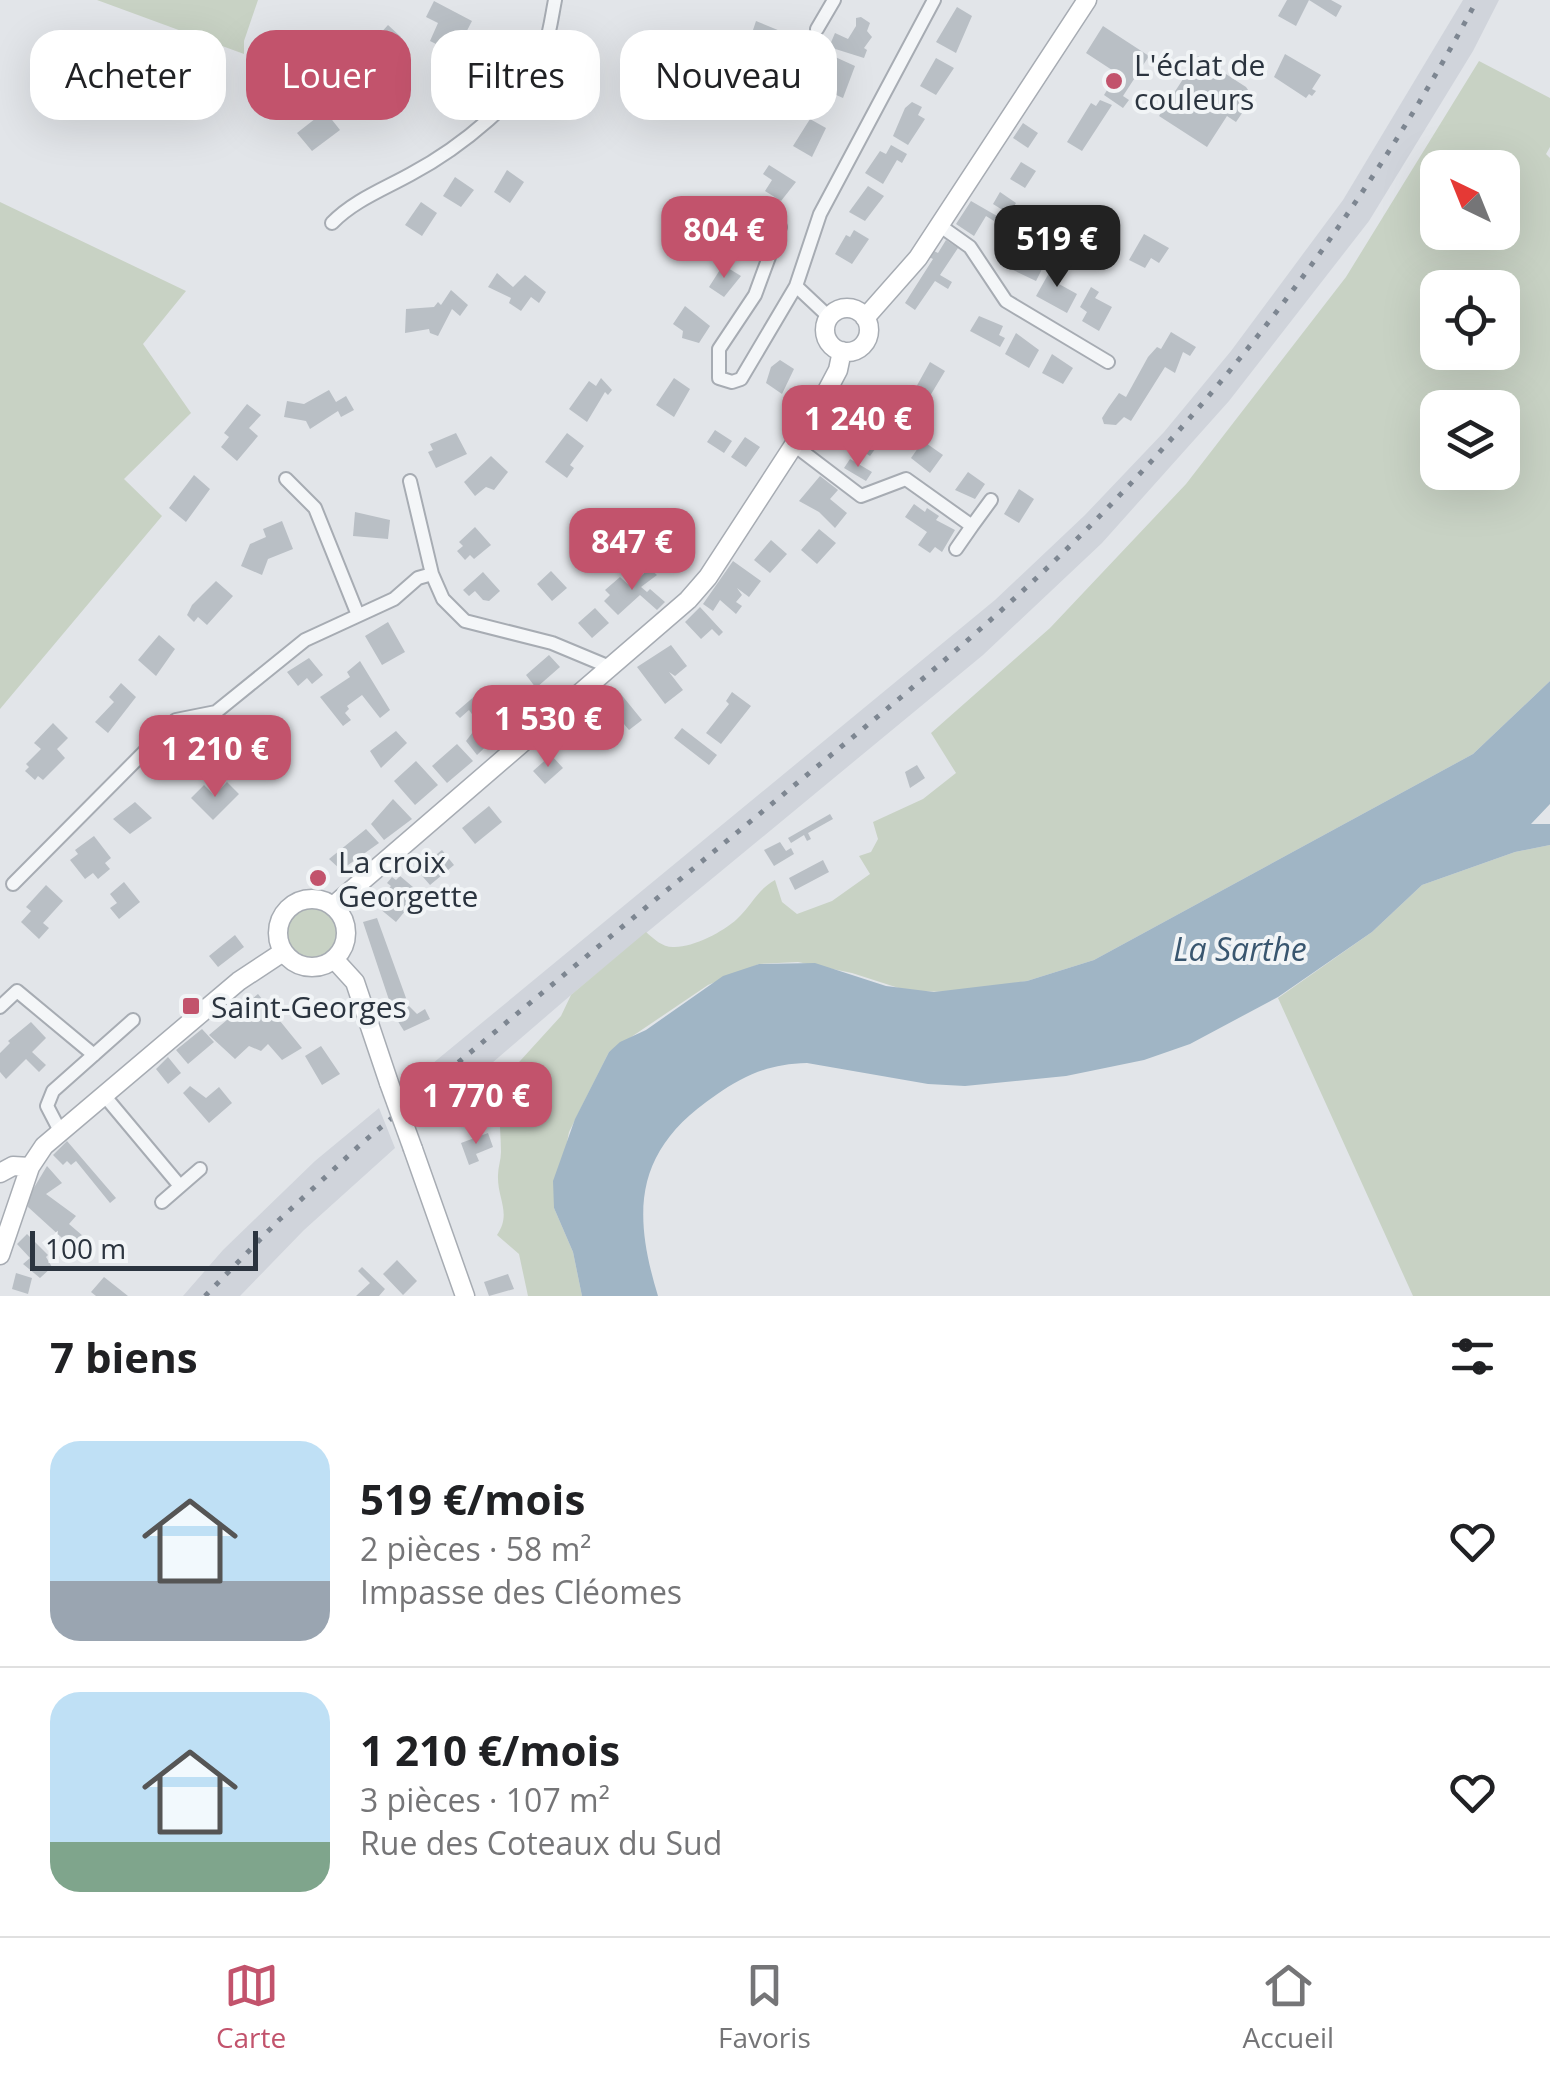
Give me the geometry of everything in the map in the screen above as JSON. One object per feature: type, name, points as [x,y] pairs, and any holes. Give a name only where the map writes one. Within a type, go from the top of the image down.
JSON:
[{"type":"main road","points":[[865,318],[847,308],[829,317],[826,338],[842,351],[856,349],[867,339],[865,318],[918,258],[1086,0]]},
{"type":"main road","points":[[333,906],[662,625],[708,577],[794,445],[838,370],[842,351]]},
{"type":"main road","points":[[313,898],[333,906],[346,932],[334,958],[313,967],[302,966],[283,952],[278,932],[280,921],[292,904],[313,898]]},
{"type":"main road","points":[[0,1256],[30,1167],[60,1131],[239,981],[283,952]]},
{"type":"main road","points":[[334,958],[355,982],[465,1296]]},
{"type":"main road","points":[[0,1174],[13,1166],[30,1167]]},
{"type":"street","points":[[332,224],[344,210],[424,168],[494,115],[531,72],[544,48],[555,0]]},
{"type":"street","points":[[817,29],[834,0]]},
{"type":"street","points":[[780,227],[754,295],[720,349],[719,378],[732,382],[740,379],[796,286],[820,214],[934,0]]},
{"type":"street","points":[[939,225],[970,247],[1006,301],[1108,362]]},
{"type":"street","points":[[796,286],[829,317]]},
{"type":"street","points":[[794,445],[861,496],[906,479],[972,526]]},
{"type":"street","points":[[286,480],[315,508],[358,615]]},
{"type":"street","points":[[410,481],[432,574],[443,599],[465,621],[552,642],[612,668]]},
{"type":"street","points":[[956,549],[990,500]]},
{"type":"street","points":[[13,884],[166,726],[185,716],[216,712],[306,640],[394,599],[418,578],[432,574]]},
{"type":"street","points":[[0,1007],[17,991],[94,1054]]},
{"type":"street","points":[[60,1131],[48,1113],[48,1098],[134,1020]]},
{"type":"street","points":[[103,1094],[180,1186]]},
{"type":"street","points":[[162,1202],[200,1170]]},
{"type":"shaded area","points":[[1463,0],[1499,0],[1473,51],[1369,221],[1229,401],[1102,543],[983,655],[421,1124],[404,1087],[995,600],[1085,515],[1164,432],[1231,351],[1343,200]]},
{"type":"shaded area","points":[[379,1108],[395,1148],[304,1230],[240,1296],[183,1296],[223,1250],[315,1161]]},
{"type":"green space","points":[[97,0],[258,0],[246,30],[244,54],[226,47],[226,30],[179,30]]},
{"type":"green space","points":[[1479,61],[1550,98],[1550,147],[1546,154],[1550,158],[1550,681],[1473,754],[1094,960],[1027,981],[955,992],[908,991],[852,973],[798,962],[759,964],[708,985],[609,1052],[569,1132],[554,1208],[573,1252],[582,1296],[528,1296],[519,1254],[497,1235],[504,1213],[498,1184],[500,1116],[516,1087],[510,1072],[561,1016],[571,995],[646,932],[665,946],[689,945],[731,924],[775,880],[782,902],[797,914],[832,901],[870,874],[859,856],[871,852],[878,839],[873,822],[923,799],[956,773],[931,733],[1050,628],[1186,484],[1346,277],[1420,157],[1420,250],[1520,250],[1520,150],[1424,150]]},
{"type":"green space","points":[[0,202],[186,291],[143,344],[191,413],[124,479],[162,516],[0,709]]},
{"type":"green space","points":[[1550,845],[1550,1296],[1413,1296],[1278,998],[1372,932],[1422,885],[1515,852]]},
{"type":"green space","points":[[312,905],[332,913],[340,933],[332,953],[312,961],[292,953],[284,933],[292,913]]},
{"type":"water","name":"La Sarthe","points":[[1550,681],[1550,804],[1531,824],[1550,824],[1550,845],[1515,852],[1422,885],[1372,932],[1278,997],[1190,1044],[1144,1060],[1066,1076],[965,1086],[928,1084],[807,1063],[781,1065],[748,1076],[689,1116],[655,1159],[643,1208],[644,1235],[658,1296],[582,1296],[573,1252],[554,1208],[553,1181],[575,1119],[609,1052],[723,976],[759,964],[815,963],[886,986],[934,992],[1027,981],[1094,960],[1473,754]]},
{"type":"building","points":[[1287,0],[1309,0],[1296,26],[1278,16]]},
{"type":"building","points":[[1309,0],[1331,0],[1342,6],[1336,17]]},
{"type":"building","points":[[434,1],[472,21],[467,30],[435,30],[438,23],[426,17]]},
{"type":"building","points":[[957,7],[972,16],[956,53],[936,42]]},
{"type":"building","points":[[856,18],[870,23],[867,31],[872,37],[864,48],[864,58],[837,50],[837,34],[848,39]]},
{"type":"building","points":[[756,21],[778,30],[753,30]]},
{"type":"building","points":[[1103,26],[1149,56],[1123,96],[1129,100],[1123,108],[1104,95],[1109,87],[1104,83],[1112,70],[1086,53]]},
{"type":"building","points":[[1285,54],[1321,75],[1312,96],[1306,98],[1274,77]]},
{"type":"building","points":[[1198,56],[1246,87],[1253,97],[1236,122],[1227,116],[1207,147],[1159,116]]},
{"type":"building","points":[[837,58],[855,66],[843,98],[837,95]]},
{"type":"building","points":[[936,58],[954,68],[936,95],[920,86]]},
{"type":"building","points":[[1100,100],[1112,105],[1082,151],[1067,142],[1091,103],[1096,106]]},
{"type":"building","points":[[912,102],[922,107],[918,115],[925,119],[908,145],[893,136],[905,108]]},
{"type":"building","points":[[314,120],[332,120],[340,130],[312,151],[297,133]]},
{"type":"building","points":[[809,120],[826,128],[812,157],[793,146]]},
{"type":"building","points":[[1023,123],[1038,133],[1028,148],[1013,138]]},
{"type":"building","points":[[891,145],[907,154],[902,163],[897,160],[883,184],[865,173],[880,151],[886,154]]},
{"type":"building","points":[[1021,162],[1036,171],[1025,188],[1010,179]]},
{"type":"building","points":[[769,165],[796,182],[781,201],[765,191],[772,180],[763,174]]},
{"type":"building","points":[[507,170],[524,182],[510,203],[494,192]]},
{"type":"building","points":[[455,177],[474,190],[461,207],[443,196]]},
{"type":"building","points":[[868,186],[884,196],[865,221],[849,212]]},
{"type":"building","points":[[1000,192],[1016,203],[1009,214],[993,204]]},
{"type":"building","points":[[971,201],[997,216],[994,221],[986,216],[974,236],[956,224]]},
{"type":"building","points":[[421,202],[437,213],[422,236],[405,225]]},
{"type":"building","points":[[1043,213],[1088,237],[1078,256],[1033,230]]},
{"type":"building","points":[[747,216],[758,222],[746,246],[733,238]]},
{"type":"building","points":[[854,230],[869,239],[852,264],[835,254],[846,235],[850,237]]},
{"type":"building","points":[[1144,234],[1169,248],[1159,263],[1151,258],[1145,268],[1129,260]]},
{"type":"building","points":[[946,240],[958,248],[940,275],[952,282],[948,289],[935,281],[915,310],[905,303],[933,259],[929,257],[934,251],[938,253]]},
{"type":"building","points":[[1019,254],[1043,267],[1036,281],[1011,269]]},
{"type":"building","points":[[1054,264],[1066,271],[1059,284],[1077,294],[1067,313],[1036,296]]},
{"type":"building","points":[[723,265],[741,276],[724,297],[709,287]]},
{"type":"building","points":[[497,273],[513,287],[525,275],[546,292],[539,303],[531,297],[521,311],[509,303],[511,298],[488,287]]},
{"type":"building","points":[[1091,287],[1099,292],[1095,298],[1112,307],[1099,331],[1082,321],[1087,312],[1080,307]]},
{"type":"building","points":[[451,290],[468,305],[460,316],[452,309],[438,336],[429,329],[405,333],[406,309],[434,307],[438,302],[441,305]]},
{"type":"building","points":[[685,306],[710,326],[699,343],[682,338],[683,331],[673,324]]},
{"type":"building","points":[[979,316],[1003,326],[999,335],[1005,338],[1000,347],[970,331]]},
{"type":"building","points":[[1171,332],[1196,347],[1190,356],[1183,352],[1175,373],[1165,367],[1131,421],[1124,417],[1116,425],[1104,424],[1102,418],[1119,393],[1126,397],[1148,357],[1157,347],[1161,349]]},
{"type":"building","points":[[1016,333],[1039,350],[1029,368],[1005,354]]},
{"type":"building","points":[[1052,354],[1073,368],[1063,384],[1042,373]]},
{"type":"building","points":[[780,360],[794,369],[782,394],[766,383],[771,367]]},
{"type":"building","points":[[930,362],[945,371],[924,406],[910,398]]},
{"type":"building","points":[[601,378],[612,390],[608,395],[605,392],[587,422],[569,409],[589,381],[596,386]]},
{"type":"building","points":[[674,378],[690,389],[674,417],[656,405]]},
{"type":"building","points":[[329,390],[336,402],[346,396],[354,410],[341,417],[338,411],[310,429],[306,421],[284,417],[287,401],[304,404]]},
{"type":"building","points":[[840,403],[876,427],[868,438],[878,445],[870,456],[825,426]]},
{"type":"building","points":[[247,404],[261,415],[249,428],[258,436],[237,461],[221,447],[229,437],[224,433]]},
{"type":"building","points":[[715,430],[732,441],[724,453],[707,442]]},
{"type":"building","points":[[456,433],[467,454],[436,468],[428,452],[433,450],[430,444]]},
{"type":"building","points":[[567,433],[584,446],[570,465],[574,468],[567,478],[545,462]]},
{"type":"building","points":[[745,437],[760,447],[746,467],[731,457]]},
{"type":"building","points":[[923,441],[943,455],[930,473],[911,458]]},
{"type":"building","points":[[491,456],[508,472],[494,490],[486,487],[475,496],[464,482]]},
{"type":"building","points":[[850,459],[872,472],[866,481],[844,468]]},
{"type":"building","points":[[968,472],[985,484],[975,499],[955,490]]},
{"type":"building","points":[[194,475],[210,489],[186,522],[169,508]]},
{"type":"building","points":[[820,476],[838,490],[830,499],[847,513],[835,528],[819,512],[799,501]]},
{"type":"building","points":[[1019,489],[1034,499],[1019,523],[1004,514]]},
{"type":"building","points":[[914,504],[925,512],[927,508],[939,516],[936,520],[955,530],[942,552],[935,547],[930,553],[918,545],[927,532],[905,517]]},
{"type":"building","points":[[355,512],[390,520],[388,539],[353,536]]},
{"type":"building","points":[[282,521],[293,549],[268,559],[262,575],[241,566],[250,544],[266,537],[263,529]]},
{"type":"building","points":[[475,527],[491,545],[474,559],[470,555],[465,560],[457,551],[463,546],[459,542]]},
{"type":"building","points":[[819,529],[836,543],[817,564],[801,550]]},
{"type":"building","points":[[771,540],[787,554],[770,573],[754,560]]},
{"type":"building","points":[[733,561],[761,581],[749,597],[737,588],[742,595],[736,602],[742,606],[736,614],[720,600],[713,611],[703,604]]},
{"type":"building","points":[[649,568],[657,575],[641,587],[647,592],[650,589],[665,602],[657,610],[640,595],[618,615],[604,601],[610,595],[605,590],[620,577],[631,587]]},
{"type":"building","points":[[551,571],[567,588],[552,601],[537,584]]},
{"type":"building","points":[[483,572],[500,591],[489,601],[475,591],[469,596],[463,590]]},
{"type":"building","points":[[216,581],[233,596],[207,625],[198,617],[194,622],[187,615],[192,605]]},
{"type":"building","points":[[700,607],[723,632],[719,636],[712,629],[701,639],[685,622]]},
{"type":"building","points":[[595,608],[609,623],[592,638],[578,623]]},
{"type":"building","points":[[388,622],[405,652],[382,665],[365,636]]},
{"type":"building","points":[[159,635],[175,649],[156,676],[138,660]]},
{"type":"building","points":[[671,645],[687,666],[675,676],[669,672],[683,690],[665,704],[637,667]]},
{"type":"building","points":[[549,655],[560,667],[536,688],[526,675]]},
{"type":"building","points":[[309,658],[323,675],[312,684],[307,678],[298,686],[287,672]]},
{"type":"building","points":[[360,661],[390,710],[380,718],[362,695],[347,706],[345,713],[351,720],[343,726],[320,697],[350,677],[347,672]]},
{"type":"building","points":[[121,683],[136,697],[108,733],[95,722],[114,702],[109,697]]},
{"type":"building","points":[[489,692],[496,702],[484,712],[493,723],[520,695],[530,706],[525,710],[532,718],[507,740],[501,732],[477,755],[466,741],[479,724],[469,710],[460,718],[455,713],[476,695],[479,700]]},
{"type":"building","points":[[732,692],[751,706],[721,744],[706,733],[729,704],[726,701]]},
{"type":"building","points":[[620,693],[642,720],[629,730],[618,717],[603,729],[595,719]]},
{"type":"building","points":[[241,719],[254,733],[233,754],[219,740]]},
{"type":"building","points":[[53,723],[68,738],[57,749],[65,758],[43,780],[38,776],[35,780],[25,771],[29,767],[26,764],[41,749],[34,743]]},
{"type":"building","points":[[682,728],[717,755],[709,765],[674,738]]},
{"type":"building","points":[[396,731],[407,743],[381,768],[370,751]]},
{"type":"building","points":[[457,744],[473,761],[447,783],[432,766]]},
{"type":"building","points":[[551,755],[563,768],[545,784],[533,771]]},
{"type":"building","points":[[416,761],[438,785],[415,805],[394,781]]},
{"type":"building","points":[[917,765],[925,778],[910,788],[905,772]]},
{"type":"building","points":[[227,782],[239,794],[213,820],[191,798],[204,785],[214,795]]},
{"type":"building","points":[[393,799],[412,819],[384,840],[371,824]]},
{"type":"building","points":[[135,802],[152,818],[130,834],[113,819]]},
{"type":"building","points":[[489,806],[502,822],[475,844],[462,828]]},
{"type":"building","points":[[830,814],[833,819],[808,833],[811,839],[807,841],[804,835],[791,843],[788,838]]},
{"type":"building","points":[[366,829],[379,843],[341,870],[329,859]]},
{"type":"building","points":[[94,836],[111,858],[105,863],[110,869],[98,879],[93,873],[85,879],[70,860],[78,854],[75,850]]},
{"type":"building","points":[[780,842],[794,854],[774,866],[764,850]]},
{"type":"building","points":[[442,850],[454,865],[430,885],[417,870]]},
{"type":"building","points":[[823,860],[829,872],[795,890],[789,878]]},
{"type":"building","points":[[400,876],[420,893],[396,922],[374,904],[391,886],[387,883],[392,877],[396,880]]},
{"type":"building","points":[[124,882],[140,902],[119,919],[110,908],[117,903],[110,894]]},
{"type":"building","points":[[46,885],[63,901],[43,923],[49,928],[39,939],[21,922],[31,911],[26,907]]},
{"type":"building","points":[[377,918],[406,998],[390,1003],[363,922]]},
{"type":"building","points":[[235,935],[244,947],[218,967],[209,956]]},
{"type":"building","points":[[258,994],[302,1048],[282,1060],[268,1044],[261,1051],[249,1046],[235,1059],[209,1035]]},
{"type":"building","points":[[409,1006],[417,1014],[425,1009],[430,1019],[404,1031],[394,1015]]},
{"type":"building","points":[[31,1022],[46,1038],[32,1052],[46,1065],[39,1072],[26,1059],[6,1079],[0,1072],[0,1053]]},
{"type":"building","points":[[202,1029],[214,1042],[188,1064],[176,1050]]},
{"type":"building","points":[[321,1046],[340,1074],[322,1085],[305,1056]]},
{"type":"building","points":[[168,1057],[181,1073],[168,1084],[156,1069]]},
{"type":"building","points":[[190,1086],[206,1098],[219,1087],[232,1103],[209,1123],[183,1093]]},
{"type":"building","points":[[488,1133],[493,1147],[476,1154],[479,1161],[469,1165],[461,1143]]},
{"type":"building","points":[[67,1141],[116,1198],[110,1203],[76,1161],[63,1165],[53,1155]]},
{"type":"building","points":[[47,1166],[62,1183],[46,1194],[76,1216],[69,1224],[83,1236],[72,1247],[28,1207],[29,1196]]},
{"type":"building","points":[[27,1234],[48,1255],[52,1267],[40,1278],[23,1264],[30,1258],[17,1244]]},
{"type":"building","points":[[397,1260],[417,1281],[403,1295],[383,1274]]},
{"type":"building","points":[[362,1267],[385,1289],[379,1296],[356,1296],[370,1283],[358,1271]]},
{"type":"building","points":[[16,1273],[32,1278],[28,1294],[12,1289]]},
{"type":"building","points":[[508,1274],[514,1289],[489,1296],[484,1282]]},
{"type":"building","points":[[104,1277],[128,1296],[96,1296],[91,1292]]},
{"type":"railway","points":[[205,1296],[361,1144],[918,683],[1080,536],[1170,441],[1314,261],[1400,133],[1477,0]]},
{"type":"place","name":"L'éclat de couleurs","points":[[1114,81]]},
{"type":"place","name":"La croix Georgette","points":[[318,878]]},
{"type":"place","name":"Saint-Georges","points":[[191,1006]]}]
